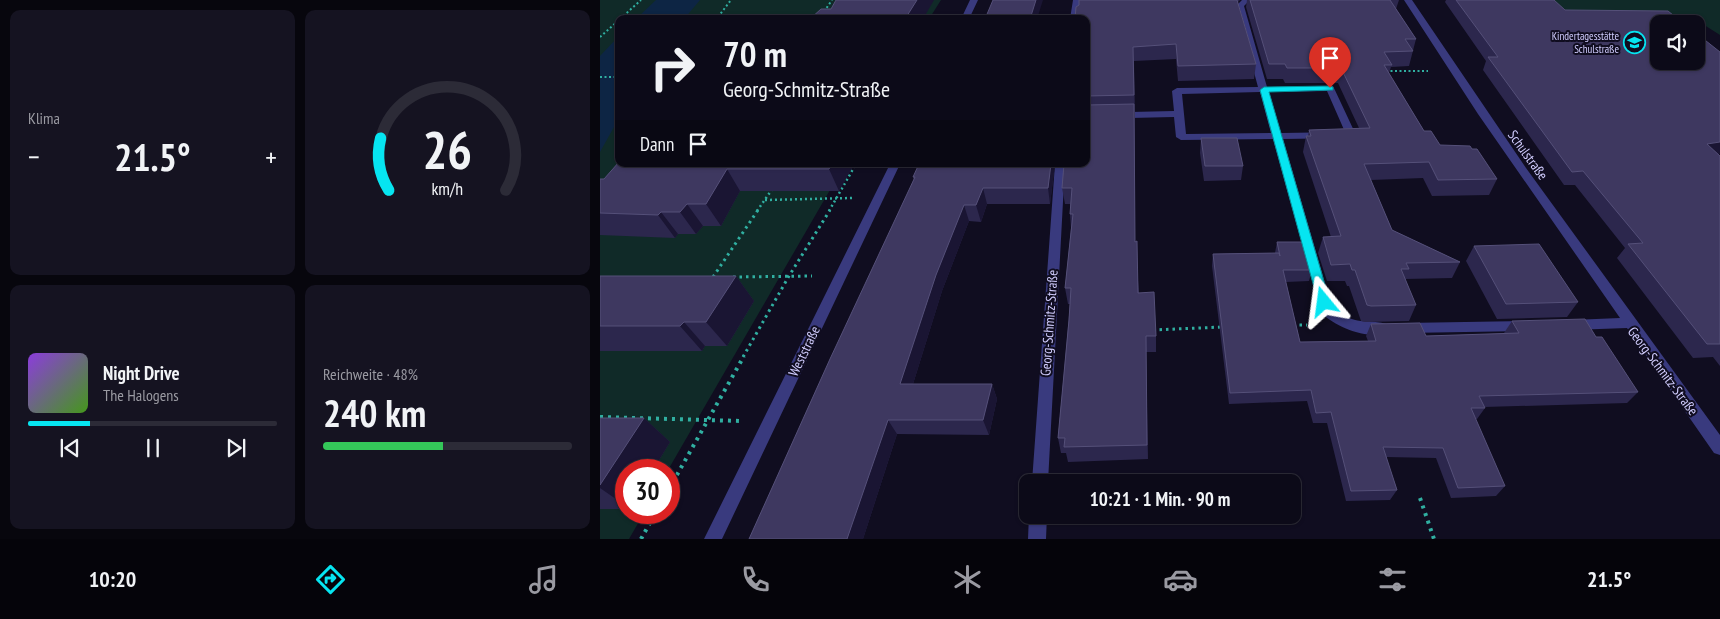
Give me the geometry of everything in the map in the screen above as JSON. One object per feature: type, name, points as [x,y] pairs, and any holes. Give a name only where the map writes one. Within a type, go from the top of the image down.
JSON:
[{"type":"street","points":[[967,15],[974,0]]},
{"type":"street","points":[[1075,15],[1077,0]]},
{"type":"street","points":[[1246,0],[1240,6],[1326,309],[1334,317],[1352,327],[1365,329],[1542,325]]},
{"type":"street","name":"Schulstraße","points":[[1408,0],[1452,70],[1630,324]]},
{"type":"street","points":[[1330,88],[1351,135],[1181,138],[1179,114],[1177,91],[1330,88]]},
{"type":"street","points":[[1090,116],[1179,114]]},
{"type":"street","name":"Weststraße","points":[[713,539],[894,167]]},
{"type":"street","name":"Georg-Schmitz-Straße","points":[[1041,474],[1060,167]]},
{"type":"street","name":"Georg-Schmitz-Straße","points":[[1561,325],[1630,324],[1720,448]]},
{"type":"street","points":[[1037,539],[1038,524]]},
{"type":"path","points":[[624,15],[642,0]]},
{"type":"path","points":[[719,15],[731,0]]},
{"type":"path","points":[[821,15],[832,0]]},
{"type":"path","points":[[600,37],[615,23]]},
{"type":"path","points":[[1383,71],[1452,70]]},
{"type":"path","points":[[600,76],[615,77]]},
{"type":"path","points":[[680,470],[789,276],[837,199],[854,167]]},
{"type":"path","points":[[713,277],[775,186],[766,186]]},
{"type":"path","points":[[765,200],[878,198]]},
{"type":"path","points":[[704,277],[840,276]]},
{"type":"path","points":[[1287,325],[1320,323],[1334,317]]},
{"type":"path","points":[[1147,330],[1227,327]]},
{"type":"path","points":[[600,418],[769,422]]},
{"type":"path","points":[[1420,498],[1434,539]]},
{"type":"path","points":[[641,539],[649,524]]},
{"type":"green space","points":[[600,0],[941,0],[932,15],[615,15],[615,167],[843,167],[674,459],[615,459],[615,524],[638,524],[629,539],[600,539]]},
{"type":"green space","points":[[1546,0],[1720,0],[1720,35],[1705,26],[1705,15],[1566,18]]},
{"type":"water","points":[[656,0],[700,0],[687,15],[640,15]]},
{"type":"water","points":[[615,40],[615,127],[600,152],[600,56]]},
{"type":"building","points":[[836,0],[917,0],[908,15],[814,15],[821,9],[831,9]]},
{"type":"building","points":[[993,0],[1036,0],[1031,15],[987,15]]},
{"type":"building","points":[[1079,0],[1237,0],[1256,64],[1178,66],[1176,44],[1133,47],[1134,95],[1090,96],[1090,15],[1075,15],[1076,7],[1079,5]]},
{"type":"building","points":[[1250,0],[1390,0],[1416,39],[1405,39],[1413,51],[1384,52],[1392,65],[1384,65],[1424,131],[1431,131],[1440,145],[1470,146],[1472,149],[1477,149],[1497,179],[1438,180],[1429,162],[1364,164],[1392,230],[1460,262],[1406,263],[1409,269],[1401,269],[1416,305],[1367,305],[1355,270],[1352,270],[1350,264],[1331,265],[1323,237],[1341,236],[1306,136],[1311,136],[1309,130],[1370,128],[1341,68],[1287,68],[1285,64],[1269,64]]},
{"type":"building","points":[[1456,0],[1554,0],[1565,10],[1668,11],[1673,15],[1650,15],[1650,70],[1705,70],[1705,40],[1720,52],[1720,142],[1707,144],[1720,156],[1720,344],[1707,344],[1628,244],[1643,243],[1583,171],[1572,172],[1488,57],[1498,57]]},
{"type":"building","points":[[1134,104],[1135,242],[1137,241],[1138,293],[1154,292],[1156,336],[1146,336],[1147,445],[1064,447],[1065,438],[1058,438],[1069,320],[1071,288],[1065,288],[1073,214],[1070,214],[1072,188],[1062,188],[1064,167],[1090,167],[1090,105]]},
{"type":"building","points":[[1201,138],[1237,138],[1243,166],[1205,166]]},
{"type":"building","points":[[615,167],[830,167],[829,169],[727,169],[706,204],[687,204],[680,212],[661,212],[658,215],[600,213],[600,179],[604,179]]},
{"type":"building","points":[[918,167],[1051,167],[1048,188],[983,188],[976,205],[964,205],[936,275],[900,384],[992,384],[983,420],[888,420],[847,539],[749,539],[915,177],[913,177]]},
{"type":"building","points":[[1277,242],[1305,242],[1312,270],[1283,270],[1300,342],[1376,341],[1371,324],[1420,323],[1426,336],[1519,333],[1512,321],[1585,319],[1596,337],[1602,337],[1638,392],[1479,396],[1485,408],[1471,408],[1505,486],[1458,488],[1443,448],[1383,447],[1397,490],[1351,491],[1331,412],[1316,413],[1311,390],[1230,393],[1213,254],[1279,253],[1280,256]]},
{"type":"building","points":[[1539,244],[1578,302],[1506,304],[1474,246]]},
{"type":"building","points":[[600,276],[736,276],[706,322],[684,322],[680,326],[600,326]]},
{"type":"building","points":[[600,418],[644,418],[617,459],[615,459],[615,462],[600,485]]},
{"type":"place","name":"Kindertagesstätte Schulstraße","points":[[1635,42]]},
{"type":"route","points":[[1324,302],[1264,90],[1330,88]]}]
